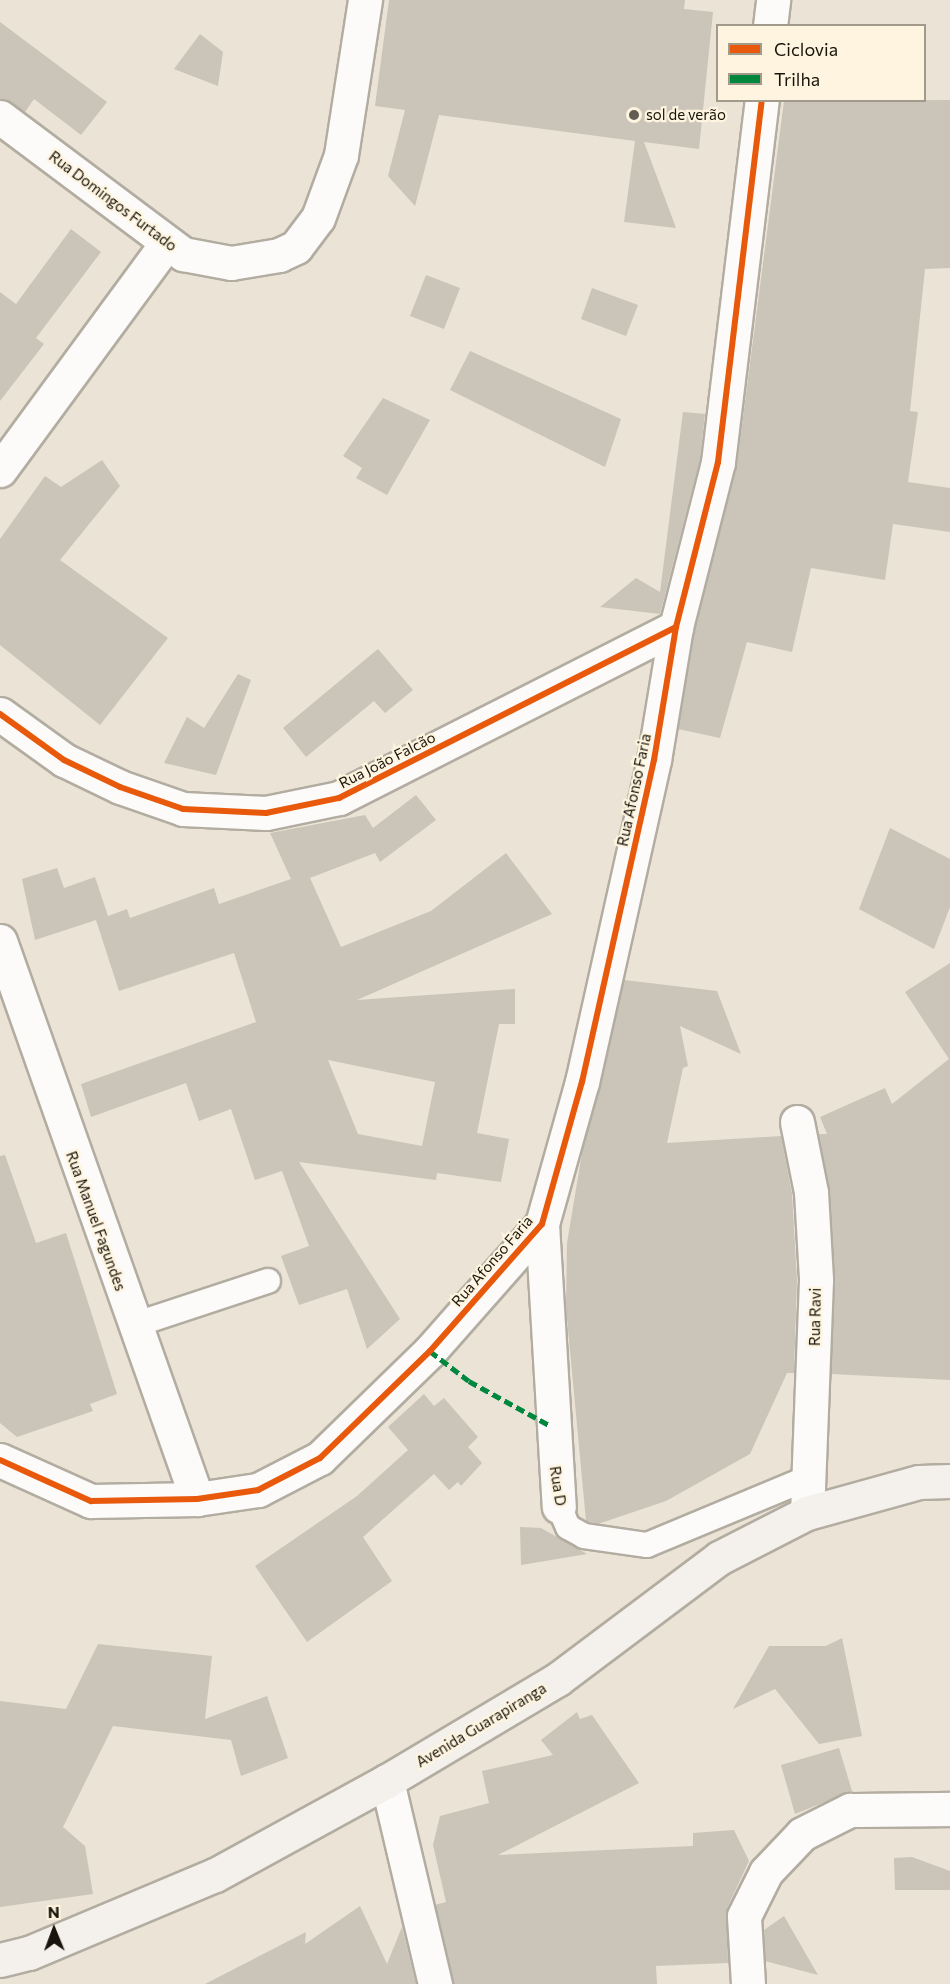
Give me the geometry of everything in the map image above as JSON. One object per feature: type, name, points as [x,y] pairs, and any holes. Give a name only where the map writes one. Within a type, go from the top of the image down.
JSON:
[{"type":"main road","name":"Avenida Guarapiranga","points":[[0,1960],[30,1953],[214,1875],[387,1781],[558,1679],[719,1557],[807,1513],[919,1482],[950,1481]]},
{"type":"street","name":"Rua Domingos Furtado","points":[[0,117],[166,244],[208,263],[258,261],[296,247],[318,218],[341,155],[365,0]]},
{"type":"street","points":[[770,24],[773,0]]},
{"type":"street","name":"Rua Afonso Faria","points":[[0,1460],[91,1501],[197,1499],[258,1490],[320,1458],[430,1350],[542,1224],[605,978],[654,760],[676,627],[718,462],[762,102]]},
{"type":"street","points":[[0,470],[166,244]]},
{"type":"street","name":"Rua João Falcão","points":[[0,714],[64,760],[120,787],[183,809],[266,813],[339,798],[676,627]]},
{"type":"street","name":"Rua Manuel Fagundes","points":[[0,941],[197,1499]]},
{"type":"street","name":"Rua Ravi","points":[[797,1122],[811,1192],[816,1280],[807,1513]]},
{"type":"street","name":"Rua D","points":[[542,1224],[559,1506]]},
{"type":"street","points":[[387,1781],[435,1984]]},
{"type":"street","points":[[748,1984],[744,1916],[766,1872],[802,1834],[850,1810],[950,1809]]},
{"type":"lane","points":[[134,1325],[268,1281]]},
{"type":"lane","name":"Rua D","points":[[559,1506],[568,1527],[584,1536],[647,1545],[808,1478]]},
{"type":"building","points":[[389,0],[685,0],[684,9],[713,12],[699,149],[644,142],[676,228],[624,222],[635,141],[439,115],[415,206],[388,176],[405,110],[375,106]]},
{"type":"building","points":[[0,22],[107,102],[81,135],[34,99],[25,112],[0,99]]},
{"type":"building","points":[[200,34],[223,52],[218,86],[174,69]]},
{"type":"building","points":[[926,100],[950,100],[950,268],[925,269],[910,411],[918,412],[908,482],[950,488],[950,532],[893,524],[885,580],[811,568],[792,652],[747,642],[720,738],[678,729],[694,631],[737,464],[784,102],[926,102]]},
{"type":"building","points":[[71,229],[101,252],[36,338],[44,344],[0,401],[0,292],[16,304]]},
{"type":"building","points":[[426,275],[460,288],[444,329],[410,316]]},
{"type":"building","points":[[592,288],[638,305],[626,336],[581,319]]},
{"type":"building","points":[[470,351],[621,419],[605,467],[450,390]]},
{"type":"building","points":[[383,398],[430,420],[387,495],[356,478],[362,468],[343,456]]},
{"type":"building","points":[[683,412],[705,414],[700,459],[660,614],[600,607],[636,578],[660,592]]},
{"type":"building","points":[[102,460],[120,486],[60,560],[168,638],[100,725],[0,645],[0,539],[45,476],[61,487]]},
{"type":"building","points":[[378,649],[413,690],[385,713],[374,701],[306,757],[283,728]]},
{"type":"building","points":[[238,674],[251,680],[216,775],[164,763],[187,717],[204,728]]},
{"type":"building","points":[[416,795],[436,820],[380,862],[375,853],[310,878],[341,947],[431,911],[506,853],[552,914],[357,1000],[515,989],[515,1024],[499,1024],[477,1133],[509,1139],[501,1182],[437,1173],[436,1180],[299,1162],[400,1319],[367,1349],[347,1289],[299,1305],[281,1256],[309,1246],[282,1171],[255,1180],[231,1109],[199,1121],[186,1083],[91,1117],[81,1084],[256,1022],[234,953],[119,991],[96,920],[35,940],[22,879],[57,868],[64,888],[95,877],[108,916],[127,909],[130,918],[214,888],[219,904],[291,879],[270,833],[365,815],[373,828]],"holes":[[[328,1060],[435,1082],[422,1146],[358,1134]]]},
{"type":"building","points":[[890,828],[950,859],[950,907],[934,949],[859,909]]},
{"type":"building","points":[[950,963],[950,1380],[831,1374],[835,1279],[830,1191],[819,1134],[827,1134],[820,1117],[885,1088],[892,1104],[949,1059],[905,992]]},
{"type":"building","points":[[624,980],[717,991],[741,1054],[680,1026],[688,1066],[683,1068],[667,1143],[781,1136],[792,1194],[797,1280],[794,1373],[787,1373],[750,1454],[666,1501],[598,1524],[586,1521],[566,1308],[567,1243],[583,1147]]},
{"type":"building","points":[[5,1155],[36,1243],[66,1233],[117,1394],[90,1404],[93,1411],[17,1437],[0,1423],[0,1156]]},
{"type":"building","points":[[424,1394],[434,1406],[444,1398],[478,1437],[468,1447],[482,1463],[461,1486],[458,1482],[449,1490],[434,1474],[363,1537],[392,1581],[307,1642],[255,1566],[357,1496],[408,1450],[388,1427]]},
{"type":"building","points":[[520,1527],[541,1528],[587,1554],[521,1565]]},
{"type":"building","points":[[842,1638],[862,1736],[819,1744],[775,1689],[733,1709],[769,1646],[826,1646]]},
{"type":"building","points":[[98,1644],[212,1656],[205,1719],[267,1696],[288,1758],[241,1776],[231,1740],[113,1726],[63,1827],[85,1846],[93,1894],[0,1907],[0,1701],[66,1709]]},
{"type":"building","points":[[577,1712],[580,1719],[592,1715],[639,1783],[498,1855],[693,1846],[693,1833],[734,1830],[749,1861],[727,1908],[728,1963],[656,1966],[657,1984],[453,1984],[435,1905],[446,1902],[433,1845],[440,1816],[489,1803],[482,1771],[553,1755],[541,1740]]},
{"type":"building","points":[[839,1748],[852,1791],[795,1814],[781,1765]]},
{"type":"building","points":[[912,1857],[950,1871],[950,1890],[895,1890],[894,1858]]},
{"type":"building","points":[[360,1906],[387,1964],[402,1927],[416,1984],[205,1984],[306,1932],[305,1944]]},
{"type":"building","points":[[784,1916],[818,1975],[765,1961],[764,1930]]},
{"type":"marked path","points":[[430,1351],[469,1381],[551,1426]]},
{"type":"cycle path","points":[[0,1460],[91,1501],[197,1499],[258,1490],[320,1458],[430,1351],[542,1224],[582,1082],[654,760],[676,627],[718,462],[762,102]]},
{"type":"cycle path","points":[[0,714],[64,760],[120,787],[183,809],[266,813],[339,798],[676,627]]},
{"type":"place","name":"sol de verão","points":[[634,115]]}]
